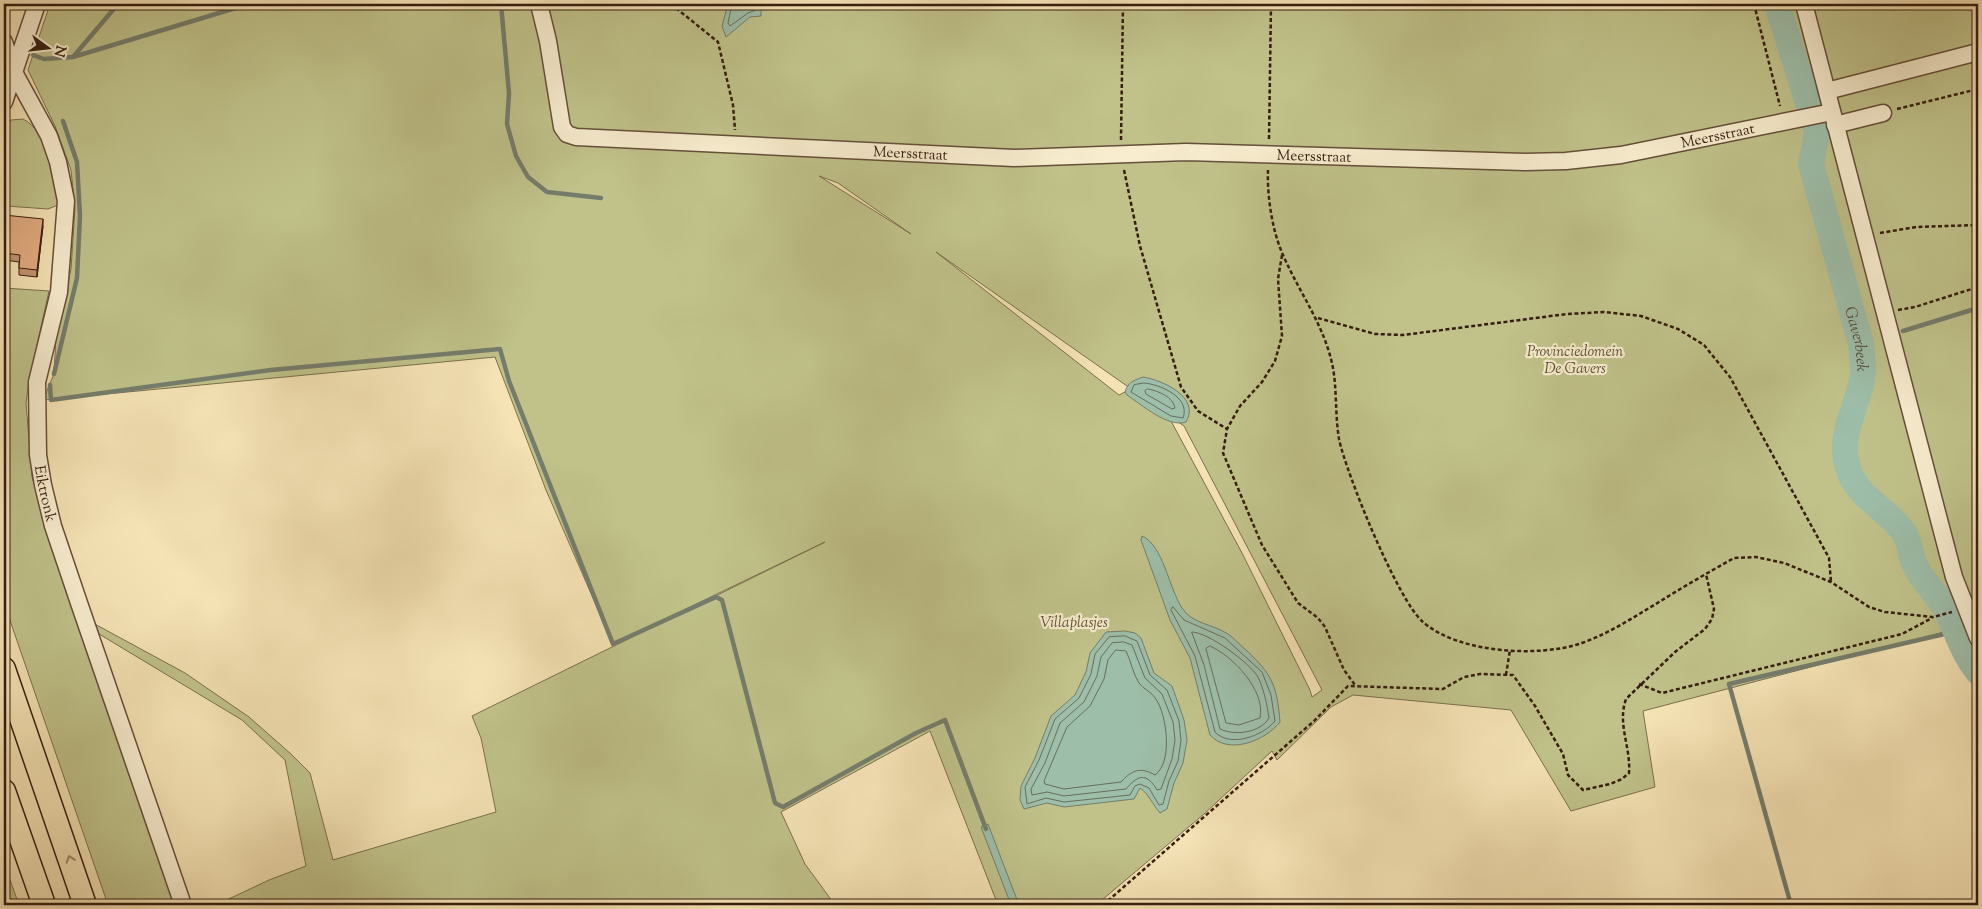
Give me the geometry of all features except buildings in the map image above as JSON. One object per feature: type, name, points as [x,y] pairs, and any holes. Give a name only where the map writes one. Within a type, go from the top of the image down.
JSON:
[{"type":"highway","points":[[4,669],[86,905]]},
{"type":"highway","points":[[4,791],[44,905]]},
{"type":"street","points":[[4,102],[15,74],[36,4]]},
{"type":"street","name":"Meersstraat","points":[[539,4],[548,41],[562,128],[567,134],[576,137],[1014,158],[1121,156],[1186,152],[1441,161],[1566,161],[1621,155],[1784,121],[1824,116],[1883,113]]},
{"type":"street","points":[[1804,4],[1827,91],[1824,116],[1864,236],[1954,577],[1978,638]]},
{"type":"street","name":"Eiktronk","points":[[4,42],[15,74],[49,136],[58,162],[66,201],[59,292],[37,382],[38,455],[43,485],[68,569],[183,905]]},
{"type":"street","points":[[1827,91],[1978,52]]},
{"type":"path","points":[[671,4],[718,42],[733,105],[737,145]]},
{"type":"path","points":[[1123,4],[1121,156],[1140,246],[1180,387],[1198,411],[1227,429]]},
{"type":"path","points":[[1271,4],[1268,182],[1273,219],[1282,254],[1317,318],[1333,369],[1339,438],[1343,455],[1384,557],[1409,605],[1421,621],[1440,635],[1482,647],[1510,650],[1546,650],[1579,644],[1598,637],[1734,558],[1756,557],[1784,563],[1831,582],[1869,607],[1885,612],[1933,617]]},
{"type":"path","points":[[1754,4],[1784,121]]},
{"type":"path","points":[[1883,113],[1978,90]]},
{"type":"path","points":[[1864,236],[1916,227],[1978,225]]},
{"type":"path","points":[[1282,254],[1278,279],[1282,336],[1275,361],[1262,382],[1240,406],[1227,429],[1223,453],[1262,545],[1298,603],[1318,618],[1325,627],[1344,670],[1355,685]]},
{"type":"path","points":[[1884,310],[1916,307],[1978,286]]},
{"type":"path","points":[[1317,318],[1375,334],[1403,335],[1567,314],[1604,312],[1641,316],[1678,329],[1704,345],[1730,377],[1829,558],[1831,582]]},
{"type":"path","points":[[1103,905],[1314,721],[1348,686],[1444,689],[1464,677],[1480,674],[1513,675],[1535,706],[1563,754],[1568,775],[1582,790],[1610,784],[1622,779],[1629,773],[1630,755],[1622,723],[1626,699],[1639,684],[1675,652],[1705,629],[1712,620],[1714,608],[1706,574]]},
{"type":"path","points":[[1639,684],[1662,694],[1902,634],[1933,617],[1954,611]]},
{"type":"path","points":[[1506,675],[1510,650]]},
{"type":"green space","points":[[50,4],[1978,4],[1978,667],[1959,636],[1956,626],[1944,632],[1643,711],[1655,787],[1571,811],[1511,710],[1353,695],[1331,707],[1277,760],[1272,751],[1204,814],[1096,905],[998,905],[930,731],[781,812],[805,864],[835,905],[216,905],[269,880],[306,866],[285,760],[242,720],[94,631],[91,622],[185,673],[249,717],[291,754],[310,773],[333,860],[496,812],[481,738],[472,716],[825,542],[613,644],[546,490],[495,357],[43,400],[54,374],[56,336],[71,269],[75,208],[71,170],[55,126],[28,70]],"holes":[[[819,176],[838,183],[911,234]],[[936,252],[1184,426],[1322,690],[1312,697],[1242,553],[1171,421],[1125,392],[1119,395]]]},
{"type":"green space","points":[[23,119],[32,125],[39,134],[49,157],[58,205],[48,209],[6,206],[4,128],[11,120]]},
{"type":"green space","points":[[4,288],[49,291],[26,403],[32,477],[65,588],[174,905],[108,905],[4,603]]},
{"type":"green space","points":[[4,863],[19,905],[4,905]]},
{"type":"water","points":[[728,4],[761,4],[761,16],[750,17],[726,37],[722,26]]},
{"type":"water","points":[[1143,377],[1169,386],[1184,398],[1188,405],[1189,413],[1186,422],[1171,422],[1163,419],[1127,395],[1125,392],[1129,384]]},
{"type":"water","points":[[1142,536],[1155,548],[1177,600],[1186,613],[1197,621],[1230,636],[1254,658],[1272,681],[1277,698],[1280,722],[1266,735],[1257,740],[1237,745],[1218,741],[1210,735],[1190,658],[1170,620],[1141,540]]},
{"type":"water","points":[[1125,631],[1135,633],[1141,638],[1154,673],[1172,686],[1184,720],[1187,740],[1183,763],[1174,783],[1167,809],[1160,813],[1146,793],[1140,788],[1134,799],[1064,807],[1047,803],[1024,809],[1020,800],[1021,786],[1035,758],[1051,716],[1075,695],[1086,672],[1090,653],[1106,632]]},
{"type":"water","points":[[988,824],[1019,905],[1011,905],[981,827]]},
{"type":"waterway","points":[[33,55],[44,59],[73,57],[118,4]]},
{"type":"waterway","points":[[73,57],[249,4]]},
{"type":"waterway","points":[[501,4],[509,93],[507,124],[516,156],[528,177],[547,192],[601,198]]},
{"type":"waterway","name":"Gaverbeek","points":[[1777,4],[1817,132],[1811,164],[1861,344],[1863,371],[1859,393],[1848,426],[1845,448],[1846,460],[1850,473],[1862,492],[1894,521],[1905,534],[1913,561],[1924,580],[1941,602],[1967,655],[1978,672]]},
{"type":"waterway","points":[[54,374],[77,278],[80,216],[77,162],[63,121]]},
{"type":"waterway","points":[[1903,331],[1978,308]]},
{"type":"waterway","points":[[1861,344],[1869,341]]},
{"type":"waterway","points":[[50,385],[51,400],[271,370],[500,349],[509,381],[613,644],[716,597],[722,600],[775,803],[783,807],[916,733],[945,720],[986,829]]},
{"type":"waterway","points":[[1791,905],[1729,684],[1953,632]]},
{"type":"railway","points":[[4,26],[11,4]]},
{"type":"park label","name":"Provinciedomein De Gavers","points":[[1575,360]]},
{"type":"park label","name":"Villaplasjes","points":[[1074,622]]}]
